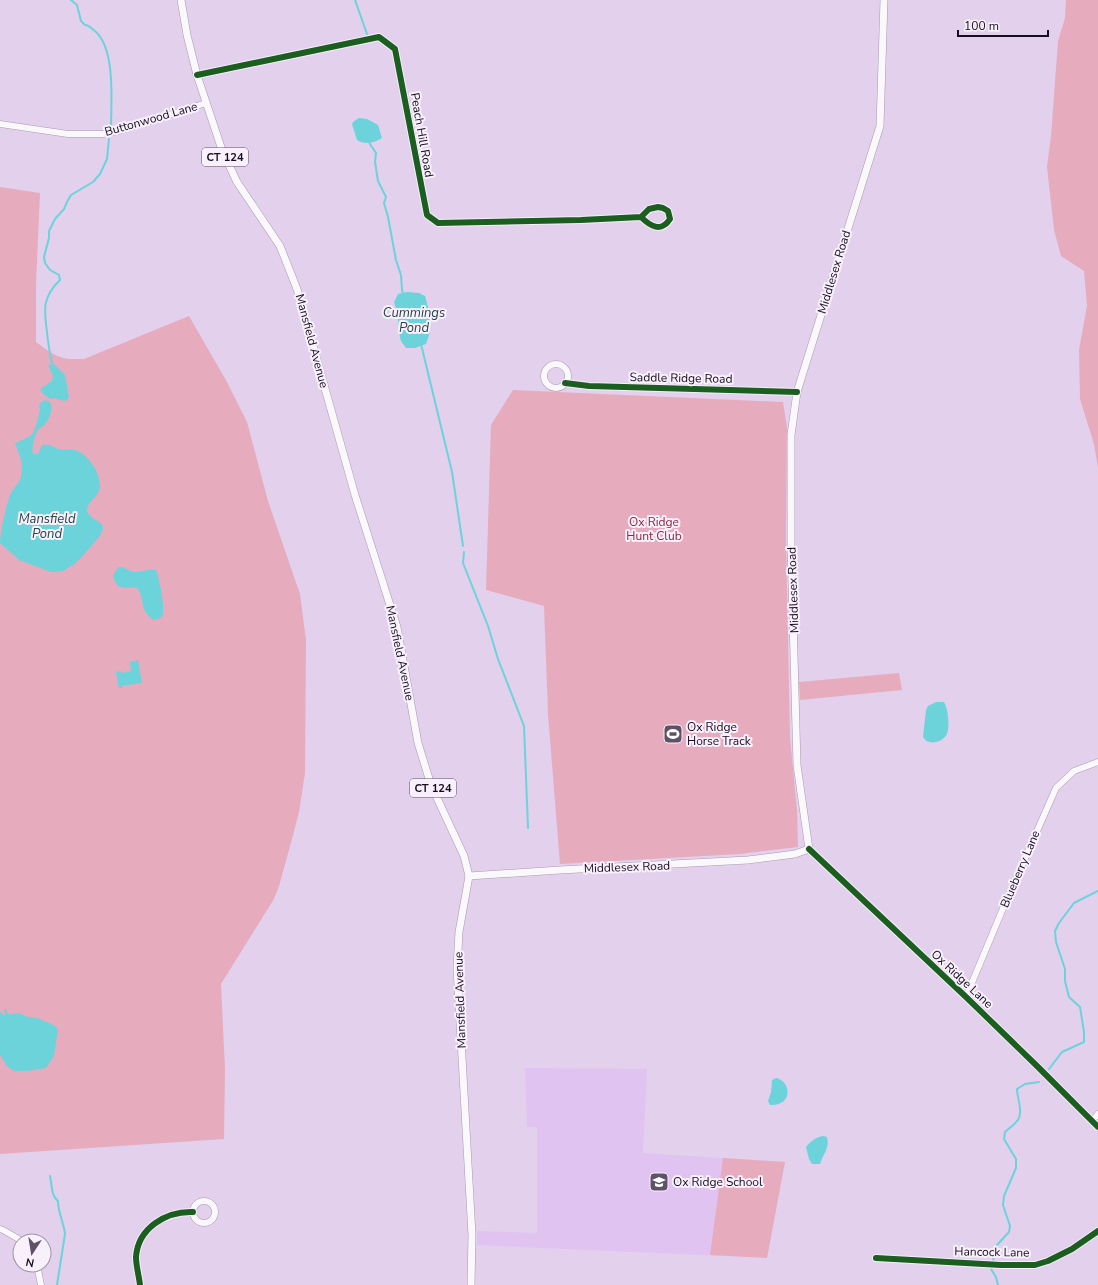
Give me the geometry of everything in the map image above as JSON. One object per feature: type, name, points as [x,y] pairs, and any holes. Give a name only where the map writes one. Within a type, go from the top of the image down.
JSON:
[{"type":"main road","name":"Mansfield Avenue","points":[[181,0],[196,75],[222,150],[237,182],[280,246],[297,289],[355,495],[397,627],[418,743],[431,785],[464,856],[469,876],[459,932],[457,968],[472,1235],[471,1285]]},
{"type":"main road","name":"Middlesex Road","points":[[469,876],[748,860],[795,854],[809,849],[798,765],[791,545],[791,435],[797,392],[880,126],[884,0]]},
{"type":"street","name":"Peach Hill Road","points":[[196,75],[379,37],[395,49],[423,200],[427,215],[438,223],[581,220],[641,217],[653,226],[659,228],[664,226],[670,219],[668,211],[658,207],[649,209],[641,217]]},
{"type":"street","name":"Buttonwood Lane","points":[[0,124],[68,134],[103,134],[119,131],[206,103]]},
{"type":"street","name":"Saddle Ridge Road","points":[[565,383],[588,386],[797,392]]},
{"type":"street","name":"Blueberry Lane","points":[[966,997],[1056,788],[1074,772],[1098,762]]},
{"type":"street","name":"Ox Ridge Lane","points":[[809,849],[1038,1066],[1098,1127]]},
{"type":"street","points":[[1092,1121],[1098,1114]]},
{"type":"street","points":[[140,1285],[136,1259],[140,1240],[147,1231],[164,1217],[193,1212]]},
{"type":"street","points":[[0,1229],[12,1235]]},
{"type":"street","name":"Hancock Lane","points":[[876,1258],[1001,1265],[1035,1264],[1048,1261],[1072,1249],[1098,1231]]},
{"type":"street","points":[[39,1273],[41,1285]]},
{"type":"shaded area","name":"Ox Ridge School","points":[[525,1068],[647,1069],[643,1153],[785,1162],[767,1258],[477,1245],[477,1231],[537,1233],[537,1127],[527,1127]]},
{"type":"green space","points":[[1066,0],[1098,0],[1098,468],[1094,444],[1080,399],[1079,350],[1087,306],[1084,271],[1061,256],[1054,230],[1047,167],[1051,136],[1058,41],[1065,18]]},
{"type":"green space","points":[[0,187],[40,193],[36,285],[36,342],[48,351],[63,358],[84,359],[189,316],[227,382],[247,422],[268,501],[300,594],[306,640],[305,773],[299,812],[279,886],[274,899],[221,984],[225,1069],[224,1139],[0,1154]]},
{"type":"green space","name":"Ox Ridge Hunt Club","points":[[513,390],[783,402],[787,428],[786,539],[790,738],[797,810],[798,847],[740,854],[560,864],[548,714],[544,606],[486,590],[491,425]]},
{"type":"green space","points":[[899,673],[902,690],[800,700],[799,682]]},
{"type":"green space","points":[[723,1158],[785,1162],[767,1258],[710,1255]]},
{"type":"water","points":[[359,118],[367,119],[378,125],[382,138],[370,143],[360,142],[357,140],[352,124]]},
{"type":"water","name":"Cummings Pond","points":[[407,292],[419,293],[425,296],[430,314],[431,326],[426,344],[415,348],[406,348],[401,340],[394,302],[398,294]]},
{"type":"water","points":[[54,364],[65,375],[69,397],[64,401],[49,398],[40,389],[52,381],[53,376],[48,365]]},
{"type":"water","name":"Mansfield Pond","points":[[45,400],[50,402],[51,413],[45,425],[38,429],[33,445],[33,454],[38,454],[42,445],[47,444],[61,450],[75,450],[89,459],[96,470],[100,486],[98,493],[89,504],[87,512],[102,524],[103,529],[100,536],[80,559],[63,571],[57,572],[51,572],[19,560],[0,543],[8,500],[11,492],[20,479],[22,472],[21,459],[15,443],[32,434],[38,420],[40,403]]},
{"type":"water","points":[[118,567],[123,567],[136,572],[151,569],[156,570],[163,601],[162,617],[153,620],[148,616],[145,612],[140,592],[137,588],[119,587],[113,576]]},
{"type":"water","points":[[138,660],[142,683],[122,686],[122,688],[119,688],[116,672],[121,671],[122,673],[131,671],[130,662]]},
{"type":"water","points":[[936,702],[944,702],[948,722],[947,734],[942,740],[928,742],[923,737],[926,710],[928,706]]},
{"type":"water","points":[[0,1012],[4,1015],[19,1013],[28,1017],[37,1018],[54,1025],[58,1029],[54,1056],[46,1068],[28,1071],[14,1071],[7,1066],[0,1055]]},
{"type":"water","points":[[776,1078],[785,1084],[788,1093],[783,1102],[770,1105],[768,1101],[771,1092],[772,1080]]},
{"type":"water","points":[[823,1136],[827,1137],[828,1141],[826,1151],[820,1164],[812,1164],[806,1147],[813,1140]]},
{"type":"waterway","points":[[71,0],[77,5],[81,21],[95,31],[102,39],[106,50],[111,76],[111,128]]},
{"type":"waterway","points":[[355,0],[367,34]]},
{"type":"waterway","points":[[52,365],[48,344],[45,310],[47,298],[54,286],[60,280],[59,275],[50,270],[45,263],[44,257],[49,238],[49,231],[55,219],[64,209],[71,195],[93,182],[100,174],[107,159],[109,139]]},
{"type":"waterway","points":[[369,141],[376,153],[375,162],[378,181],[386,197],[384,203],[396,260],[401,275],[403,294]]},
{"type":"waterway","points":[[421,344],[452,472],[463,546]]},
{"type":"waterway","points":[[464,552],[463,563],[488,626],[498,659],[524,726],[528,828]]},
{"type":"waterway","points":[[1049,1069],[1062,1052],[1084,1042],[1080,1007],[1069,997],[1065,981],[1065,969],[1056,942],[1055,931],[1074,903],[1098,891]]},
{"type":"waterway","points":[[5,1010],[8,1017]]},
{"type":"waterway","points":[[993,1260],[997,1245],[1009,1232],[1010,1226],[1003,1205],[1004,1196],[1016,1168],[1016,1159],[1004,1139],[1005,1132],[1019,1118],[1020,1110],[1017,1089],[1025,1084],[1039,1082]]},
{"type":"waterway","points":[[50,1176],[53,1193],[58,1201],[65,1234],[57,1285]]},
{"type":"waterway","points":[[991,1269],[996,1277],[998,1285]]},
{"type":"cycle path","points":[[197,75],[379,37],[395,49],[427,215],[438,223],[581,220],[641,217],[649,209],[658,207],[668,211],[670,219],[663,226],[656,227],[641,217]]},
{"type":"cycle path","points":[[565,383],[589,386],[797,392]]},
{"type":"cycle path","points":[[809,849],[966,997],[1098,1127]]},
{"type":"cycle path","points":[[140,1285],[136,1257],[142,1238],[155,1223],[164,1218],[183,1212],[193,1212]]},
{"type":"cycle path","points":[[876,1258],[1001,1265],[1035,1265],[1048,1261],[1072,1249],[1098,1231]]},
{"type":"place","name":"Ox Ridge Horse Track","points":[[673,734]]},
{"type":"place","name":"Ox Ridge School","points":[[659,1182]]}]
